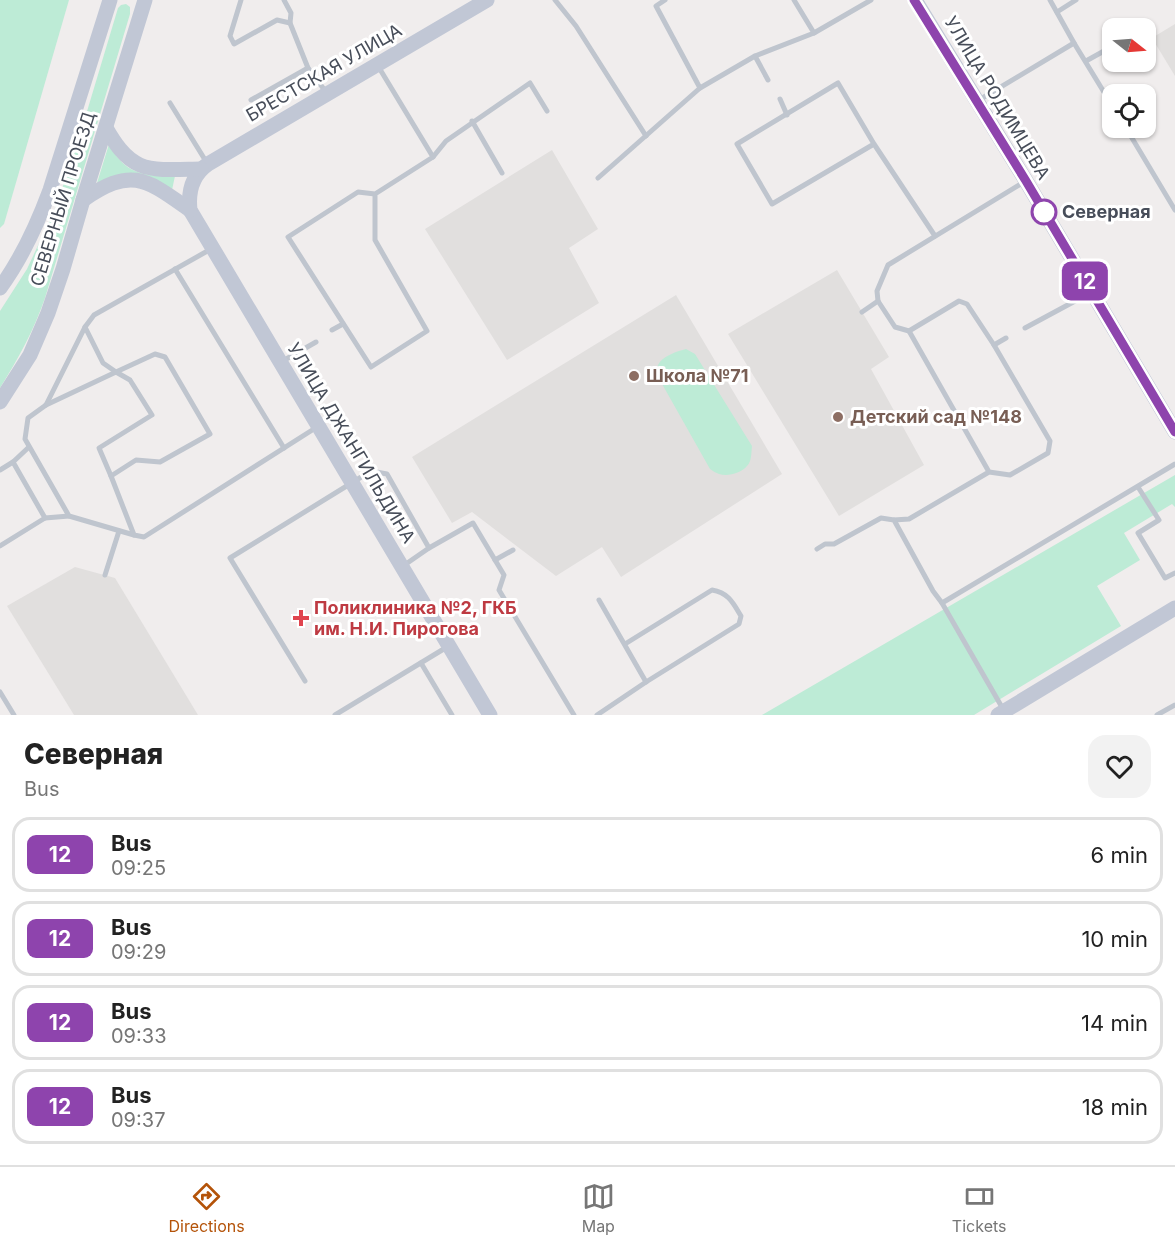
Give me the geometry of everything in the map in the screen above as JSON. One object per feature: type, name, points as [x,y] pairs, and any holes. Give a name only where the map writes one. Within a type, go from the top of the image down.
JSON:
[{"type":"main road","name":"СЕВЕРНЫЙ ПРОЕЗД","points":[[0,288],[38,222],[110,0]]},
{"type":"main road","name":"СЕВЕРНЫЙ ПРОЕЗД","points":[[0,402],[30,355],[48,313],[145,0]]},
{"type":"main road","name":"БРЕСТСКАЯ УЛИЦА","points":[[204,167],[487,0]]},
{"type":"main road","name":"УЛИЦА РОДИМЦЕВА","points":[[915,0],[1175,432]]},
{"type":"main road","points":[[106,128],[129,158],[141,166],[153,168],[204,167]]},
{"type":"main road","points":[[190,210],[191,188],[195,178],[204,167]]},
{"type":"main road","points":[[83,200],[98,189],[117,182],[143,181],[165,192],[190,210]]},
{"type":"main road","name":"УЛИЦА ДЖАНГИЛЬДИНА","points":[[190,210],[490,715]]},
{"type":"main road","points":[[1001,713],[1175,608]]},
{"type":"lane","points":[[241,0],[230,36],[234,44],[277,20],[290,22]]},
{"type":"lane","points":[[284,0],[291,12],[290,22],[308,68],[327,93]]},
{"type":"lane","points":[[555,0],[576,26],[646,136]]},
{"type":"lane","points":[[665,0],[656,6],[700,88]]},
{"type":"lane","points":[[794,0],[814,33]]},
{"type":"lane","points":[[598,178],[700,88],[755,56],[814,33],[871,0]]},
{"type":"lane","points":[[1050,0],[1102,88]]},
{"type":"lane","points":[[1057,12],[1076,0]]},
{"type":"lane","points":[[977,101],[1074,43]]},
{"type":"lane","points":[[1086,61],[1102,52]]},
{"type":"lane","points":[[755,56],[768,80]]},
{"type":"lane","points":[[377,64],[432,157]]},
{"type":"lane","points":[[251,100],[308,68]]},
{"type":"lane","points":[[375,194],[375,240],[427,331],[371,367],[288,237],[358,192],[375,194],[432,157],[446,141],[472,121],[530,83],[547,111]]},
{"type":"lane","points":[[874,144],[772,204],[737,144],[838,83],[874,144],[934,236]]},
{"type":"lane","points":[[780,99],[787,115]]},
{"type":"lane","points":[[170,103],[204,167]]},
{"type":"lane","points":[[472,121],[502,173]]},
{"type":"lane","points":[[1131,138],[1175,210]]},
{"type":"lane","points":[[989,472],[909,331],[895,327],[878,301],[877,291],[888,265],[1026,181]]},
{"type":"lane","points":[[46,405],[85,327],[94,315],[213,248]]},
{"type":"lane","points":[[176,269],[284,448]]},
{"type":"lane","points":[[1025,328],[1091,292]]},
{"type":"lane","points":[[862,312],[878,301]]},
{"type":"lane","points":[[817,549],[825,544],[834,544],[881,518],[909,519],[989,472],[1010,476],[1048,453],[1050,441],[994,345],[967,304],[959,301],[909,331]]},
{"type":"lane","points":[[332,330],[343,324]]},
{"type":"lane","points":[[85,327],[103,363],[130,380],[152,415],[99,448],[134,536]]},
{"type":"lane","points":[[994,345],[1006,338]]},
{"type":"lane","points":[[280,363],[316,342]]},
{"type":"lane","points":[[69,516],[25,439],[28,418],[46,405],[154,354],[165,357],[210,434],[160,462],[136,460],[111,476]]},
{"type":"lane","points":[[0,546],[45,518],[69,516],[144,537],[318,426]]},
{"type":"lane","points":[[0,470],[13,462],[29,447]]},
{"type":"lane","points":[[13,462],[45,518]]},
{"type":"lane","points":[[942,603],[1175,464]]},
{"type":"lane","points":[[305,681],[230,558],[372,471],[387,474],[429,548]]},
{"type":"lane","points":[[1138,487],[1159,520],[1137,533],[1165,578],[1175,573]]},
{"type":"lane","points":[[894,520],[1001,713]]},
{"type":"lane","points":[[402,567],[473,522],[504,575],[499,590],[574,715]]},
{"type":"lane","points":[[105,575],[119,531]]},
{"type":"lane","points":[[495,560],[513,550]]},
{"type":"lane","points":[[597,715],[739,624],[741,616],[730,597],[720,591],[712,590],[625,645]]},
{"type":"lane","points":[[599,600],[646,682]]},
{"type":"lane","points":[[336,715],[449,646]]},
{"type":"lane","points":[[422,663],[452,715]]},
{"type":"lane","points":[[0,692],[14,715]]},
{"type":"lane","points":[[1157,715],[1175,705]]},
{"type":"shaded area","points":[[1175,24],[1175,76],[1156,45],[1156,36]]},
{"type":"shaded area","points":[[552,150],[598,229],[569,248],[599,303],[507,360],[425,229]]},
{"type":"shaded area","name":"Детский сад №148","points":[[837,270],[889,357],[871,369],[924,465],[839,516],[728,334]]},
{"type":"shaded area","name":"Школа №71","points":[[676,295],[782,474],[621,577],[602,547],[556,576],[472,512],[452,523],[412,457]]},
{"type":"shaded area","points":[[75,567],[115,578],[198,715],[74,715],[7,606]]},
{"type":"green space","points":[[0,0],[69,0],[4,224],[0,228]]},
{"type":"green space","points":[[126,4],[130,7],[130,14],[45,298],[25,344],[0,388],[0,311],[27,269],[55,209],[118,8]]},
{"type":"green space","points":[[109,144],[114,153],[131,169],[153,175],[175,176],[172,190],[152,178],[135,173],[118,175],[97,183]]},
{"type":"green space","points":[[686,349],[695,354],[752,446],[749,464],[738,472],[723,475],[710,469],[657,375],[658,365],[663,359]]},
{"type":"green space","points":[[1175,475],[1175,507],[1172,504],[1124,533],[1140,560],[1097,586],[1121,626],[974,715],[762,715]]},
{"type":"bus line","name":"12","points":[[914,0],[1026,181],[1175,432]]},
{"type":"place","name":"Северная","points":[[1044,212]]},
{"type":"place","name":"Школа №71","points":[[634,376]]},
{"type":"place","name":"Детский сад №148","points":[[838,417]]},
{"type":"place","name":"Поликлиника №2, ГКБ им. Н.И. Пирогова","points":[[301,618]]}]
